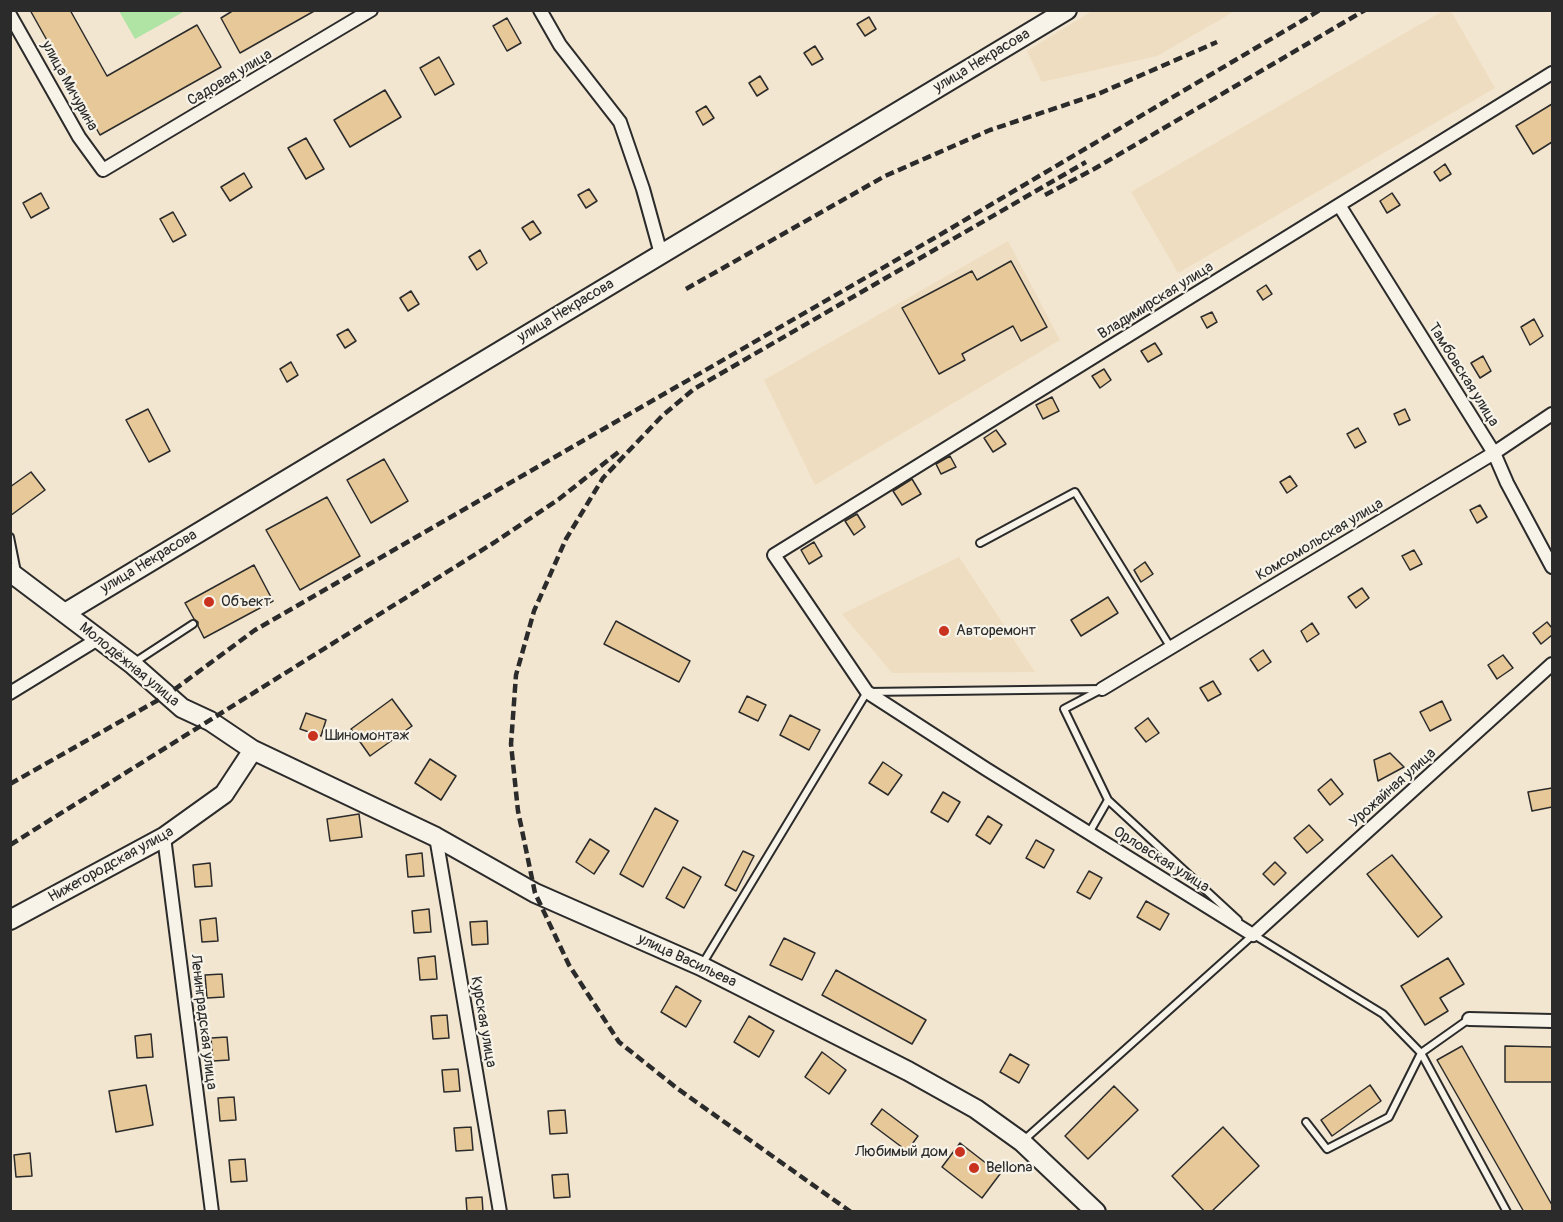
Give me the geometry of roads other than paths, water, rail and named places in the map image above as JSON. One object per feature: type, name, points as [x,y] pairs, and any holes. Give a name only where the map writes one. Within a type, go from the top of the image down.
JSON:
[{"type":"street","name":"Садовая улица","points":[[103,170],[371,10]]},
{"type":"street","points":[[540,10],[560,45],[620,122],[643,189],[661,254]]},
{"type":"street","name":"улица Некрасова","points":[[65,613],[1067,10]]},
{"type":"street","name":"улица Мичурина","points":[[10,15],[80,137],[103,170]]},
{"type":"street","name":"Владимирская улица","points":[[774,555],[1552,73]]},
{"type":"street","name":"Тамбовская улица","points":[[1339,205],[1494,453],[1507,483],[1552,567]]},
{"type":"street","name":"Комсомольская улица","points":[[1102,689],[1494,453],[1552,414]]},
{"type":"street","name":"Орловская улица","points":[[774,555],[867,692],[1253,935]]},
{"type":"street","name":"Молодёжная улица","points":[[14,575],[132,664],[182,708],[210,721],[253,750]]},
{"type":"street","points":[[10,693],[98,639]]},
{"type":"street","name":"Урожайная улица","points":[[1253,935],[1552,664]]},
{"type":"street","name":"улица Васильева","points":[[253,750],[436,837],[535,893],[701,966],[908,1071],[976,1109],[1022,1142],[1096,1212]]},
{"type":"street","name":"Нижегородская улица","points":[[10,920],[164,837],[224,794],[253,750]]},
{"type":"street","name":"Ленинградская улица","points":[[164,837],[212,1212]]},
{"type":"street","name":"Курская улица","points":[[436,837],[500,1212]]},
{"type":"street","points":[[1469,1019],[1552,1021]]},
{"type":"lane","points":[[980,543],[1075,492],[1171,648]]},
{"type":"lane","points":[[10,537],[14,575]]},
{"type":"lane","points":[[132,664],[193,624]]},
{"type":"lane","points":[[701,966],[867,692],[1102,689]]},
{"type":"lane","points":[[1022,1142],[1253,935],[1108,800],[1064,709],[1102,689]]},
{"type":"lane","points":[[1089,833],[1108,800]]},
{"type":"lane","name":"Орловская улица","points":[[1253,935],[1383,1014],[1421,1053],[1507,1212]]},
{"type":"lane","points":[[1306,1122],[1327,1149],[1389,1117],[1421,1053],[1469,1019]]},
{"type":"railway","points":[[10,784],[167,695],[255,630],[931,240],[1320,10]]},
{"type":"railway","points":[[1045,195],[1094,169],[1365,10]]},
{"type":"railway","points":[[686,289],[885,176],[990,130],[1098,94],[1217,42]]},
{"type":"railway","points":[[851,1212],[678,1089],[619,1042],[569,965],[535,893],[518,811],[511,744],[516,675],[534,611],[566,539],[603,478],[662,416],[694,389],[1086,162]]},
{"type":"railway","points":[[10,845],[495,542],[559,499],[621,450]]},
{"type":"place","name":"Объект","points":[[209,602]]},
{"type":"place","name":"Авторемонт","points":[[944,631]]},
{"type":"place","name":"Шиномонтаж","points":[[313,736]]},
{"type":"place","name":"Любимый дом","points":[[960,1152]]},
{"type":"place","name":"Bellona","points":[[974,1168]]}]
